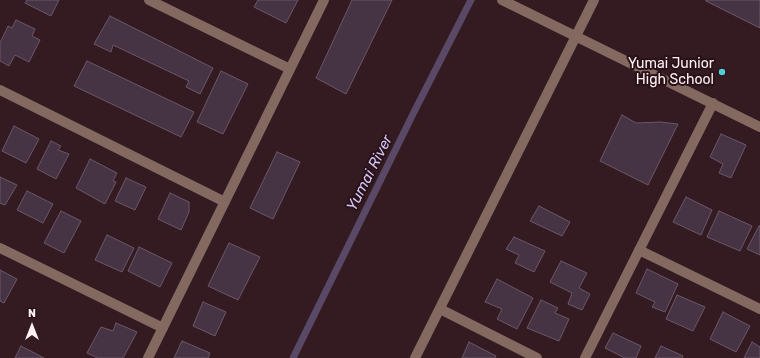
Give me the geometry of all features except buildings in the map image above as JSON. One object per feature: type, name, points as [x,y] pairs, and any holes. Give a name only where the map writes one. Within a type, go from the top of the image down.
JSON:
[{"type":"street","points":[[149,0],[290,69]]},
{"type":"street","points":[[148,358],[324,0]]},
{"type":"street","points":[[502,0],[760,127]]},
{"type":"street","points":[[415,358],[594,0]]},
{"type":"street","points":[[0,90],[225,202]]},
{"type":"street","points":[[585,358],[712,103]]},
{"type":"street","points":[[0,248],[163,328]]},
{"type":"street","points":[[639,250],[760,309]]},
{"type":"street","points":[[440,309],[537,358]]},
{"type":"waterway","name":"Yumai River","points":[[293,358],[471,0]]},
{"type":"place","name":"Yumai Junior High School","points":[[722,72]]}]
